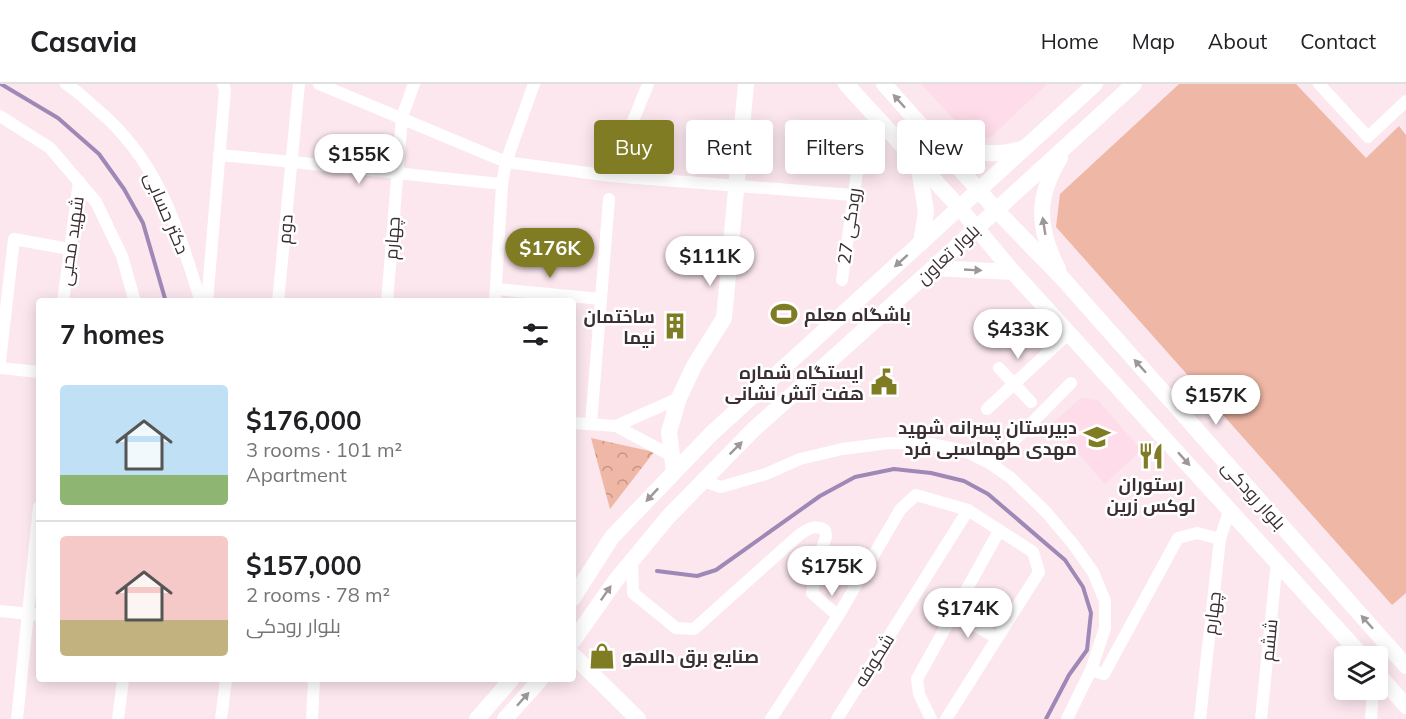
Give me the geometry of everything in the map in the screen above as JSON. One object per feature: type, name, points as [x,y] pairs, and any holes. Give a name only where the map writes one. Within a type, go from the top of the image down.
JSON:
[{"type":"main road","points":[[673,464],[669,432],[679,398],[694,366],[724,318],[746,84]]},
{"type":"main road","points":[[846,84],[897,141]]},
{"type":"main road","name":"بلوار رودکی","points":[[884,84],[916,120]]},
{"type":"main road","name":"بلوار تعاون","points":[[576,589],[612,537],[673,464],[711,434],[1095,84]]},
{"type":"main road","name":"بلوار تعاون","points":[[576,637],[616,580],[668,517],[753,430],[1134,84]]},
{"type":"main road","points":[[1064,280],[1046,240],[1042,203],[1052,173],[1071,142]]},
{"type":"main road","points":[[985,154],[1004,153],[1028,147]]},
{"type":"main road","points":[[920,174],[926,211],[921,243]]},
{"type":"main road","points":[[928,174],[960,208]]},
{"type":"main road","name":"بلوار رودکی","points":[[965,174],[1064,280],[1406,666]]},
{"type":"main road","name":"بلوار رودکی","points":[[960,208],[1013,272],[1353,646]]},
{"type":"main road","points":[[933,268],[1013,272]]},
{"type":"main road","points":[[576,658],[638,719]]},
{"type":"main road","points":[[477,719],[509,682]]},
{"type":"main road","points":[[505,719],[538,682]]},
{"type":"main road","points":[[1388,686],[1406,706]]},
{"type":"street","points":[[207,298],[225,90],[223,84]]},
{"type":"street","name":"دوم","points":[[278,298],[299,84]]},
{"type":"street","points":[[319,84],[506,162],[611,176],[852,195]]},
{"type":"street","name":"چهارم","points":[[387,298],[402,117],[414,84]]},
{"type":"street","points":[[534,84],[506,162],[502,183],[495,295],[574,298]]},
{"type":"street","points":[[611,176],[648,84]]},
{"type":"street","points":[[1319,84],[1368,137],[1406,101]]},
{"type":"street","name":"دکتر حسابی","points":[[71,85],[121,129],[150,169],[176,224],[200,298]]},
{"type":"street","points":[[0,116],[50,148],[96,202],[122,256],[134,298]]},
{"type":"street","points":[[219,155],[502,183]]},
{"type":"street","name":"رودکی 27","points":[[842,280],[856,174]]},
{"type":"street","name":"شهید محبی","points":[[63,298],[79,181]]},
{"type":"street","points":[[591,424],[609,199]]},
{"type":"street","points":[[0,361],[14,239],[69,249]]},
{"type":"street","points":[[576,298],[601,299]]},
{"type":"street","points":[[987,409],[1069,333]]},
{"type":"street","points":[[0,368],[36,372]]},
{"type":"street","points":[[999,368],[1031,402]]},
{"type":"street","points":[[991,464],[1071,383]]},
{"type":"street","points":[[576,423],[616,426],[679,398]]},
{"type":"street","points":[[616,426],[673,464]]},
{"type":"street","points":[[703,481],[720,487],[766,474],[800,459],[842,449],[889,443],[931,444],[965,451],[991,464],[1011,478],[1046,512],[1073,544],[1094,572],[1105,601],[1105,628],[1091,670],[1067,719]]},
{"type":"street","points":[[771,719],[838,616],[900,510],[916,495],[968,510],[1033,552],[1039,572],[946,719]]},
{"type":"street","name":"چهارم","points":[[1200,719],[1220,540],[1230,508]]},
{"type":"street","name":"شکوفه","points":[[837,719],[968,510]]},
{"type":"street","points":[[633,560],[633,593],[676,628],[694,629],[799,535],[813,526],[820,527],[825,530],[826,536],[812,593],[838,616]]},
{"type":"street","points":[[931,719],[919,694],[917,679],[999,531]]},
{"type":"street","points":[[1091,670],[1104,674],[1178,538],[1197,533],[1220,540]]},
{"type":"street","points":[[17,719],[33,614],[36,560]]},
{"type":"street","name":"ششم","points":[[1262,719],[1277,561]]},
{"type":"street","points":[[0,611],[33,614]]},
{"type":"street","points":[[953,613],[997,638]]},
{"type":"street","points":[[118,719],[123,682]]},
{"type":"street","points":[[221,719],[225,682]]},
{"type":"street","points":[[312,719],[314,682]]},
{"type":"street","points":[[1371,719],[1372,700]]},
{"type":"shaded area","points":[[921,84],[1047,84],[990,138],[985,138],[985,120],[954,120]]},
{"type":"shaded area","name":"دبیرستان پسرانه شهید مهدی طهماسبی فرد","points":[[1081,398],[1098,400],[1141,450],[1105,484],[1052,424]]},
{"type":"green space","points":[[1179,84],[1296,84],[1366,158],[1399,126],[1406,135],[1406,593],[1392,605],[1056,227],[1060,194]]},
{"type":"green space","points":[[591,438],[654,452],[610,509]]},
{"type":"waterway","points":[[1,84],[58,118],[99,154],[124,189],[143,223],[165,298]]},
{"type":"waterway","points":[[657,571],[697,576],[716,570],[820,496],[855,477],[894,469],[931,473],[964,481],[988,494],[1065,560],[1083,587],[1091,613],[1087,650],[1069,675],[1046,719]]},
{"type":"place","name":"باشگاه معلم","points":[[784,314]]},
{"type":"place","name":"ساختمان نیما","points":[[675,326]]},
{"type":"place","name":"ایستگاه شماره هفت آتش نشانی","points":[[884,382]]},
{"type":"place","name":"دبیرستان پسرانه شهید مهدی طهماسبی فرد","points":[[1097,437]]},
{"type":"place","name":"رستوران لوکس زرین","points":[[1151,456]]},
{"type":"place","name":"صنایع برق دالاهو","points":[[602,656]]}]
